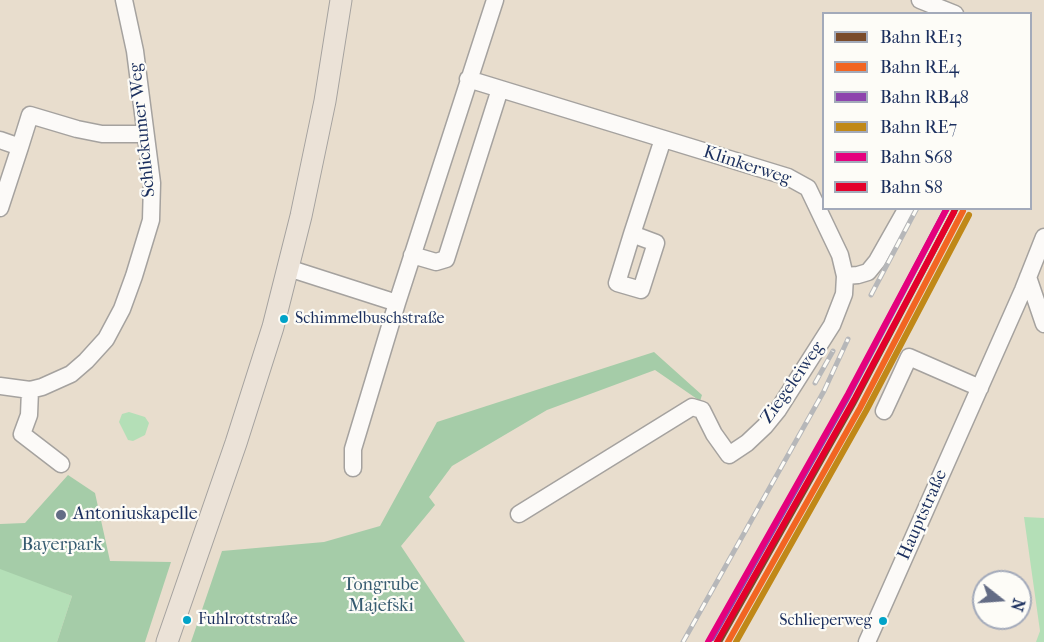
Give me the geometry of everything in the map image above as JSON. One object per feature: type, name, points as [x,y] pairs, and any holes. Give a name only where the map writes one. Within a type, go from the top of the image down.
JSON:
[{"type":"main road","points":[[167,642],[268,343],[288,268],[325,101],[341,0]]},
{"type":"street","name":"Schlickumer Weg","points":[[0,386],[30,390],[71,374],[106,339],[122,309],[134,276],[151,220],[152,183],[135,51],[124,0]]},
{"type":"street","points":[[353,468],[353,449],[397,303],[495,0]]},
{"type":"street","points":[[921,0],[950,12]]},
{"type":"street","name":"Klinkerweg","points":[[468,79],[788,177],[808,188],[840,255],[845,276]]},
{"type":"street","points":[[412,255],[436,262],[446,259],[500,88]]},
{"type":"street","points":[[0,208],[30,115],[102,134],[146,134]]},
{"type":"street","points":[[632,234],[663,139]]},
{"type":"street","points":[[0,140],[20,147]]},
{"type":"street","points":[[845,276],[868,272],[877,261],[906,210]]},
{"type":"street","name":"Hauptstraße","points":[[867,642],[980,388],[1044,237]]},
{"type":"street","points":[[288,268],[397,303]]},
{"type":"street","name":"Ziegeleiweg","points":[[519,514],[692,407],[702,410],[714,434],[729,455],[747,443],[778,410],[832,325],[844,294],[845,276]]},
{"type":"street","points":[[1028,278],[1044,324]]},
{"type":"street","points":[[884,411],[909,357],[980,388]]},
{"type":"street","points":[[30,390],[29,415],[22,434],[61,464]]},
{"type":"green space","name":"Tongrube Majefski","points":[[654,352],[702,395],[700,401],[655,370],[547,410],[452,466],[429,497],[435,505],[401,546],[465,642],[191,642],[222,551],[324,542],[380,526],[437,422]]},
{"type":"green space","points":[[129,412],[145,417],[149,423],[145,435],[133,441],[128,440],[119,422],[122,414]]},
{"type":"green space","name":"Bayerpark","points":[[68,475],[95,493],[110,561],[171,562],[145,642],[57,642],[72,596],[0,569],[0,524],[25,523]]},
{"type":"green space","points":[[1024,517],[1044,518],[1044,642],[1036,642],[1040,631]]},
{"type":"green space","points":[[3,568],[72,596],[57,642],[0,642],[0,569]]},
{"type":"railway","points":[[871,295],[916,210]]},
{"type":"railway","points":[[683,642],[824,391],[848,339]]},
{"type":"railway","points":[[815,383],[833,351]]},
{"type":"rail line","name":"RB48","points":[[712,638],[846,400],[946,210]]},
{"type":"rail line","name":"S68","points":[[708,642],[848,394],[946,210]]},
{"type":"rail line","name":"RE13","points":[[719,642],[853,404],[955,210]]},
{"type":"rail line","name":"RE4","points":[[728,642],[860,408],[963,211]]},
{"type":"rail line","name":"S8","points":[[717,642],[855,398],[954,212]]},
{"type":"rail line","name":"RE7","points":[[736,642],[866,411],[969,215]]},
{"type":"place","name":"Schimmelbuschstraße","points":[[284,319]]},
{"type":"place","name":"Antoniuskapelle","points":[[61,515]]},
{"type":"place","name":"Fuhlrottstraße","points":[[187,620]]},
{"type":"place","name":"Schlieperweg","points":[[883,621]]}]
